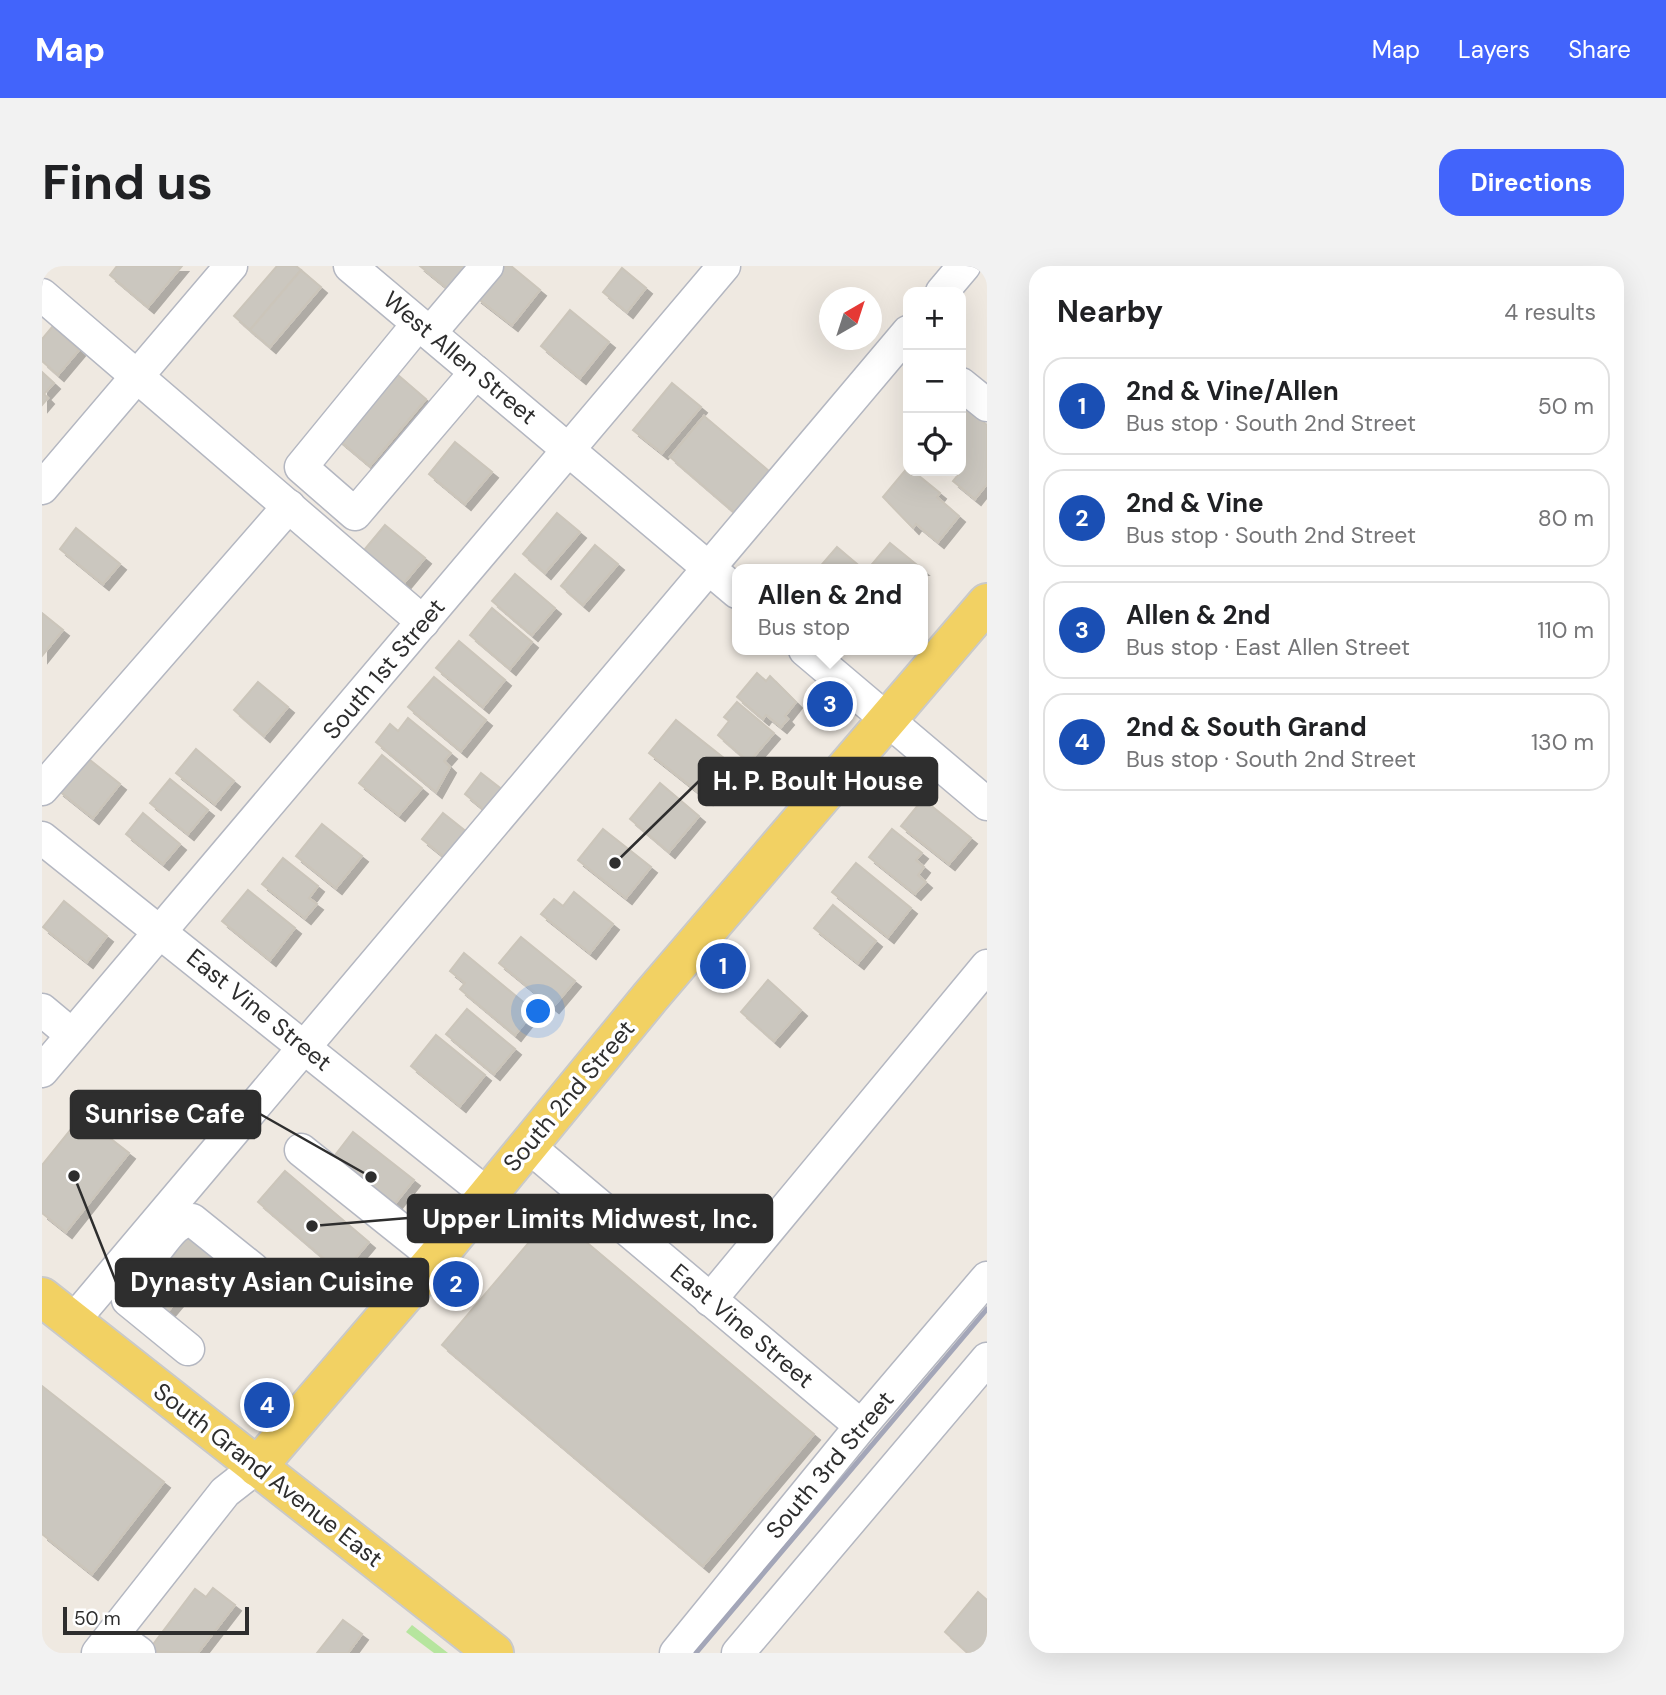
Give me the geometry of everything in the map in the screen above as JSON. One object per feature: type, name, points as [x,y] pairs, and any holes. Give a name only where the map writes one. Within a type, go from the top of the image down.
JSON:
[{"type":"main road","name":"South 2nd Street","points":[[257,1467],[987,603]]},
{"type":"main road","name":"South Grand Avenue East","points":[[42,1297],[494,1653]]},
{"type":"street","points":[[42,488],[230,266]]},
{"type":"street","name":"West Allen Street","points":[[350,266],[732,588]]},
{"type":"street","points":[[476,372],[355,513],[301,467],[424,328],[487,266]]},
{"type":"street","name":"South 1st Street","points":[[42,1071],[724,266]]},
{"type":"street","points":[[946,287],[964,266]]},
{"type":"street","points":[[42,295],[423,622]]},
{"type":"street","points":[[78,1326],[305,1047],[903,342]]},
{"type":"street","points":[[966,388],[987,405]]},
{"type":"street","points":[[42,789],[289,506]]},
{"type":"street","points":[[811,655],[987,804]]},
{"type":"street","name":"East Vine Street","points":[[42,838],[487,1194]]},
{"type":"street","points":[[710,1300],[987,966]]},
{"type":"street","points":[[42,1010],[72,1035]]},
{"type":"street","name":"East Vine Street","points":[[527,1145],[861,1426]]},
{"type":"street","points":[[301,1150],[436,1258]]},
{"type":"street","points":[[78,1326],[126,1286],[184,1221],[200,1224],[253,1269]]},
{"type":"street","name":"South 3rd Street","points":[[676,1653],[861,1426],[987,1278]]},
{"type":"street","points":[[126,1286],[128,1300],[188,1349]]},
{"type":"street","points":[[738,1653],[987,1359]]},
{"type":"street","name":"South 2nd Street","points":[[106,1643],[225,1492],[257,1467]]},
{"type":"street","points":[[106,1643],[139,1653]]},
{"type":"green space","points":[[412,1625],[448,1653],[434,1653],[406,1632]]},
{"type":"building","points":[[117,266],[182,266],[148,307],[110,275]]},
{"type":"building","points":[[277,266],[296,266],[301,270],[250,330],[234,316]]},
{"type":"building","points":[[420,266],[474,266],[452,292]]},
{"type":"building","points":[[501,266],[511,266],[540,290],[512,325],[476,297]]},
{"type":"building","points":[[622,268],[646,288],[627,312],[603,292]]},
{"type":"building","points":[[301,270],[321,287],[270,347],[250,330]]},
{"type":"building","points":[[570,310],[609,342],[580,378],[541,346]]},
{"type":"building","points":[[53,326],[79,350],[58,375],[42,361],[42,339]]},
{"type":"building","points":[[391,369],[426,399],[370,466],[334,436]]},
{"type":"building","points":[[42,372],[54,383],[44,394],[48,398],[42,405]]},
{"type":"building","points":[[672,383],[701,407],[662,453],[633,430]]},
{"type":"building","points":[[966,408],[987,425],[987,484],[975,499],[953,481],[957,476],[966,476]]},
{"type":"building","points":[[704,416],[769,471],[734,512],[670,457]]},
{"type":"building","points":[[455,442],[492,472],[465,504],[429,474]]},
{"type":"building","points":[[903,473],[903,476],[919,476],[940,493],[937,497],[959,516],[938,542],[916,524],[913,528],[883,497]]},
{"type":"building","points":[[557,513],[580,532],[545,573],[523,554]]},
{"type":"building","points":[[385,525],[425,558],[404,583],[364,550]]},
{"type":"building","points":[[76,528],[120,564],[103,584],[60,549]]},
{"type":"building","points":[[890,543],[916,564],[872,564]]},
{"type":"building","points":[[595,545],[618,564],[583,605],[561,586]]},
{"type":"building","points":[[837,547],[857,564],[822,564]]},
{"type":"building","points":[[515,574],[555,608],[532,635],[492,601]]},
{"type":"building","points":[[492,608],[532,642],[510,669],[470,635]]},
{"type":"building","points":[[42,613],[63,630],[42,656]]},
{"type":"building","points":[[459,641],[505,680],[483,707],[436,668]]},
{"type":"building","points":[[757,673],[766,681],[770,676],[796,702],[785,716],[788,719],[781,727],[766,715],[763,719],[737,697]]},
{"type":"building","points":[[434,677],[486,720],[461,751],[408,707]]},
{"type":"building","points":[[258,682],[288,707],[264,736],[234,710]]},
{"type":"building","points":[[737,702],[774,733],[749,762],[718,735],[729,721],[724,717]]},
{"type":"building","points":[[408,718],[451,753],[444,761],[450,767],[436,792],[376,742],[390,724],[398,731]]},
{"type":"building","points":[[676,720],[734,766],[707,799],[649,753]]},
{"type":"building","points":[[196,749],[234,781],[215,804],[176,773]]},
{"type":"building","points":[[382,755],[422,788],[399,815],[359,783]]},
{"type":"building","points":[[85,756],[120,784],[93,818],[58,790]]},
{"type":"building","points":[[481,773],[504,791],[487,812],[465,794]]},
{"type":"building","points":[[170,779],[208,810],[188,834],[150,803]]},
{"type":"building","points":[[660,783],[699,816],[669,852],[630,819]]},
{"type":"building","points":[[923,799],[971,838],[949,864],[901,826]]},
{"type":"building","points":[[143,813],[180,844],[163,864],[126,834]]},
{"type":"building","points":[[443,813],[468,833],[447,859],[422,839]]},
{"type":"building","points":[[322,824],[362,856],[336,888],[296,856]]},
{"type":"building","points":[[603,829],[651,867],[626,898],[578,860]]},
{"type":"building","points":[[892,829],[922,853],[916,860],[924,867],[918,875],[926,882],[915,894],[869,857]]},
{"type":"building","points":[[283,858],[318,886],[309,898],[317,904],[305,918],[262,884]]},
{"type":"building","points":[[856,863],[911,908],[888,937],[832,892]]},
{"type":"building","points":[[248,890],[295,928],[270,960],[222,921]]},
{"type":"building","points":[[574,892],[613,924],[590,953],[541,914],[554,899],[563,906]]},
{"type":"building","points":[[64,901],[107,936],[87,962],[43,927]]},
{"type":"building","points":[[833,905],[876,941],[858,963],[814,928]]},
{"type":"building","points":[[521,937],[575,981],[553,1007],[499,963]]},
{"type":"building","points":[[464,953],[534,1011],[515,1035],[460,989],[465,983],[450,971]]},
{"type":"building","points":[[768,980],[801,1010],[774,1041],[741,1012]]},
{"type":"building","points":[[467,1009],[515,1049],[494,1074],[446,1034]]},
{"type":"building","points":[[436,1035],[485,1075],[460,1106],[411,1066]]},
{"type":"building","points":[[88,1121],[129,1153],[66,1232],[42,1213],[42,1165],[76,1123],[82,1128]]},
{"type":"building","points":[[353,1132],[414,1180],[389,1211],[329,1163]]},
{"type":"building","points":[[285,1171],[369,1242],[342,1274],[258,1202]]},
{"type":"building","points":[[553,1214],[814,1434],[703,1566],[442,1345]]},
{"type":"building","points":[[186,1226],[218,1252],[164,1316],[133,1290]]},
{"type":"building","points":[[42,1386],[164,1482],[92,1574],[42,1534]]},
{"type":"building","points":[[213,1588],[235,1605],[198,1653],[148,1651],[195,1589],[206,1597]]},
{"type":"building","points":[[978,1592],[987,1600],[987,1653],[968,1653],[945,1632]]},
{"type":"building","points":[[343,1620],[362,1634],[348,1653],[317,1653]]},
{"type":"railway","points":[[696,1653],[987,1309]]},
{"type":"place","name":"Allen & 2nd","points":[[830,704]]},
{"type":"place","name":"H. P. Boult House","points":[[615,863]]},
{"type":"place","name":"2nd & Vine/Allen","points":[[723,966]]},
{"type":"place","name":"Dynasty Asian Cuisine","points":[[74,1176]]},
{"type":"place","name":"Sunrise Cafe","points":[[371,1177]]},
{"type":"place","name":"Upper Limits Midwest, Inc.","points":[[312,1226]]},
{"type":"place","name":"2nd & Vine","points":[[456,1284]]},
{"type":"place","name":"2nd & South Grand","points":[[267,1405]]}]
